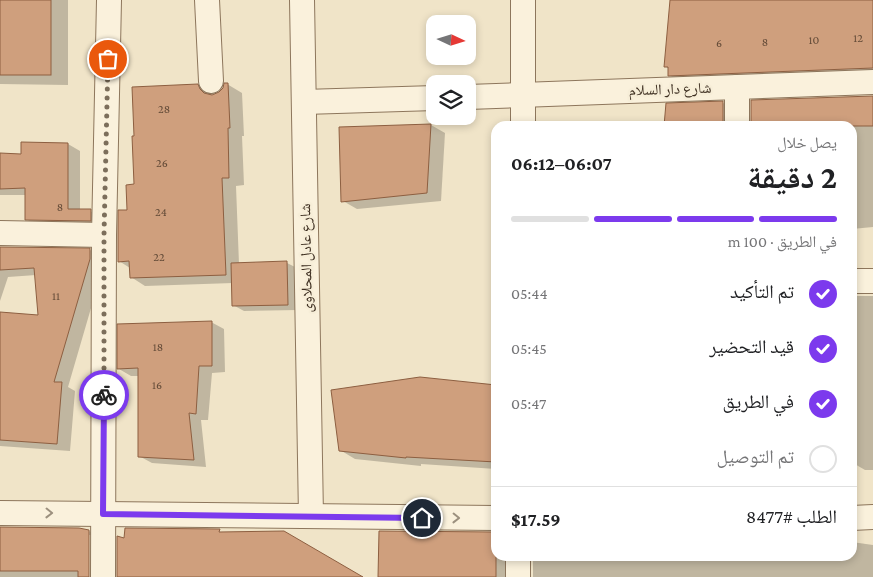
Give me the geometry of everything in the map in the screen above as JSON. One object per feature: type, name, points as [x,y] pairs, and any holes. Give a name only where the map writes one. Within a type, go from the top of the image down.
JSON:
[{"type":"street","points":[[103,577],[104,235],[109,0]]},
{"type":"street","points":[[207,0],[211,81]]},
{"type":"street","name":"شارع عادل المحلاوى","points":[[302,0],[310,516]]},
{"type":"street","points":[[524,0],[524,121]]},
{"type":"street","name":"شارع دار السلام","points":[[476,97],[873,82]]},
{"type":"street","points":[[737,87],[738,121]]},
{"type":"street","points":[[304,102],[426,98]]},
{"type":"street","points":[[0,233],[104,235]]},
{"type":"street","points":[[857,280],[873,281]]},
{"type":"street","points":[[0,513],[491,518]]},
{"type":"street","points":[[857,518],[873,518]]},
{"type":"street","points":[[518,561],[518,577]]},
{"type":"building","points":[[0,0],[51,0],[51,75],[0,75]]},
{"type":"building","points":[[670,0],[873,0],[873,68],[668,76],[668,67],[664,67]]},
{"type":"building","points":[[224,83],[228,83],[230,128],[228,128],[229,178],[222,178],[226,275],[130,278],[129,261],[118,262],[118,210],[127,210],[126,185],[134,184],[132,87],[198,84],[204,93],[212,95],[223,88]]},
{"type":"building","points":[[873,96],[873,126],[857,126],[857,121],[751,121],[751,100]]},
{"type":"building","points":[[723,101],[723,121],[664,121],[666,103]]},
{"type":"building","points":[[431,125],[427,193],[341,202],[339,127]]},
{"type":"building","points":[[21,142],[68,143],[68,209],[91,209],[91,221],[25,220],[25,188],[0,189],[0,153],[21,154]]},
{"type":"building","points":[[0,247],[90,248],[90,259],[54,382],[62,382],[57,444],[0,440],[0,312],[38,315],[34,268],[0,270]]},
{"type":"building","points":[[287,261],[288,305],[232,306],[231,263]]},
{"type":"building","points":[[212,321],[212,366],[199,366],[196,414],[189,413],[194,460],[138,457],[138,368],[117,369],[117,324]]},
{"type":"building","points":[[420,377],[491,384],[491,462],[406,458],[339,451],[331,390]]},
{"type":"building","points":[[0,527],[79,528],[89,530],[89,577],[78,577],[78,571],[0,571]]},
{"type":"building","points":[[125,528],[220,529],[219,532],[284,531],[363,577],[117,577],[117,536],[124,538]]},
{"type":"building","points":[[379,531],[491,532],[491,561],[496,561],[496,577],[378,577]]},
{"type":"way so far","points":[[104,395],[104,235],[108,59]]},
{"type":"route","points":[[104,395],[103,514],[422,518]]}]
